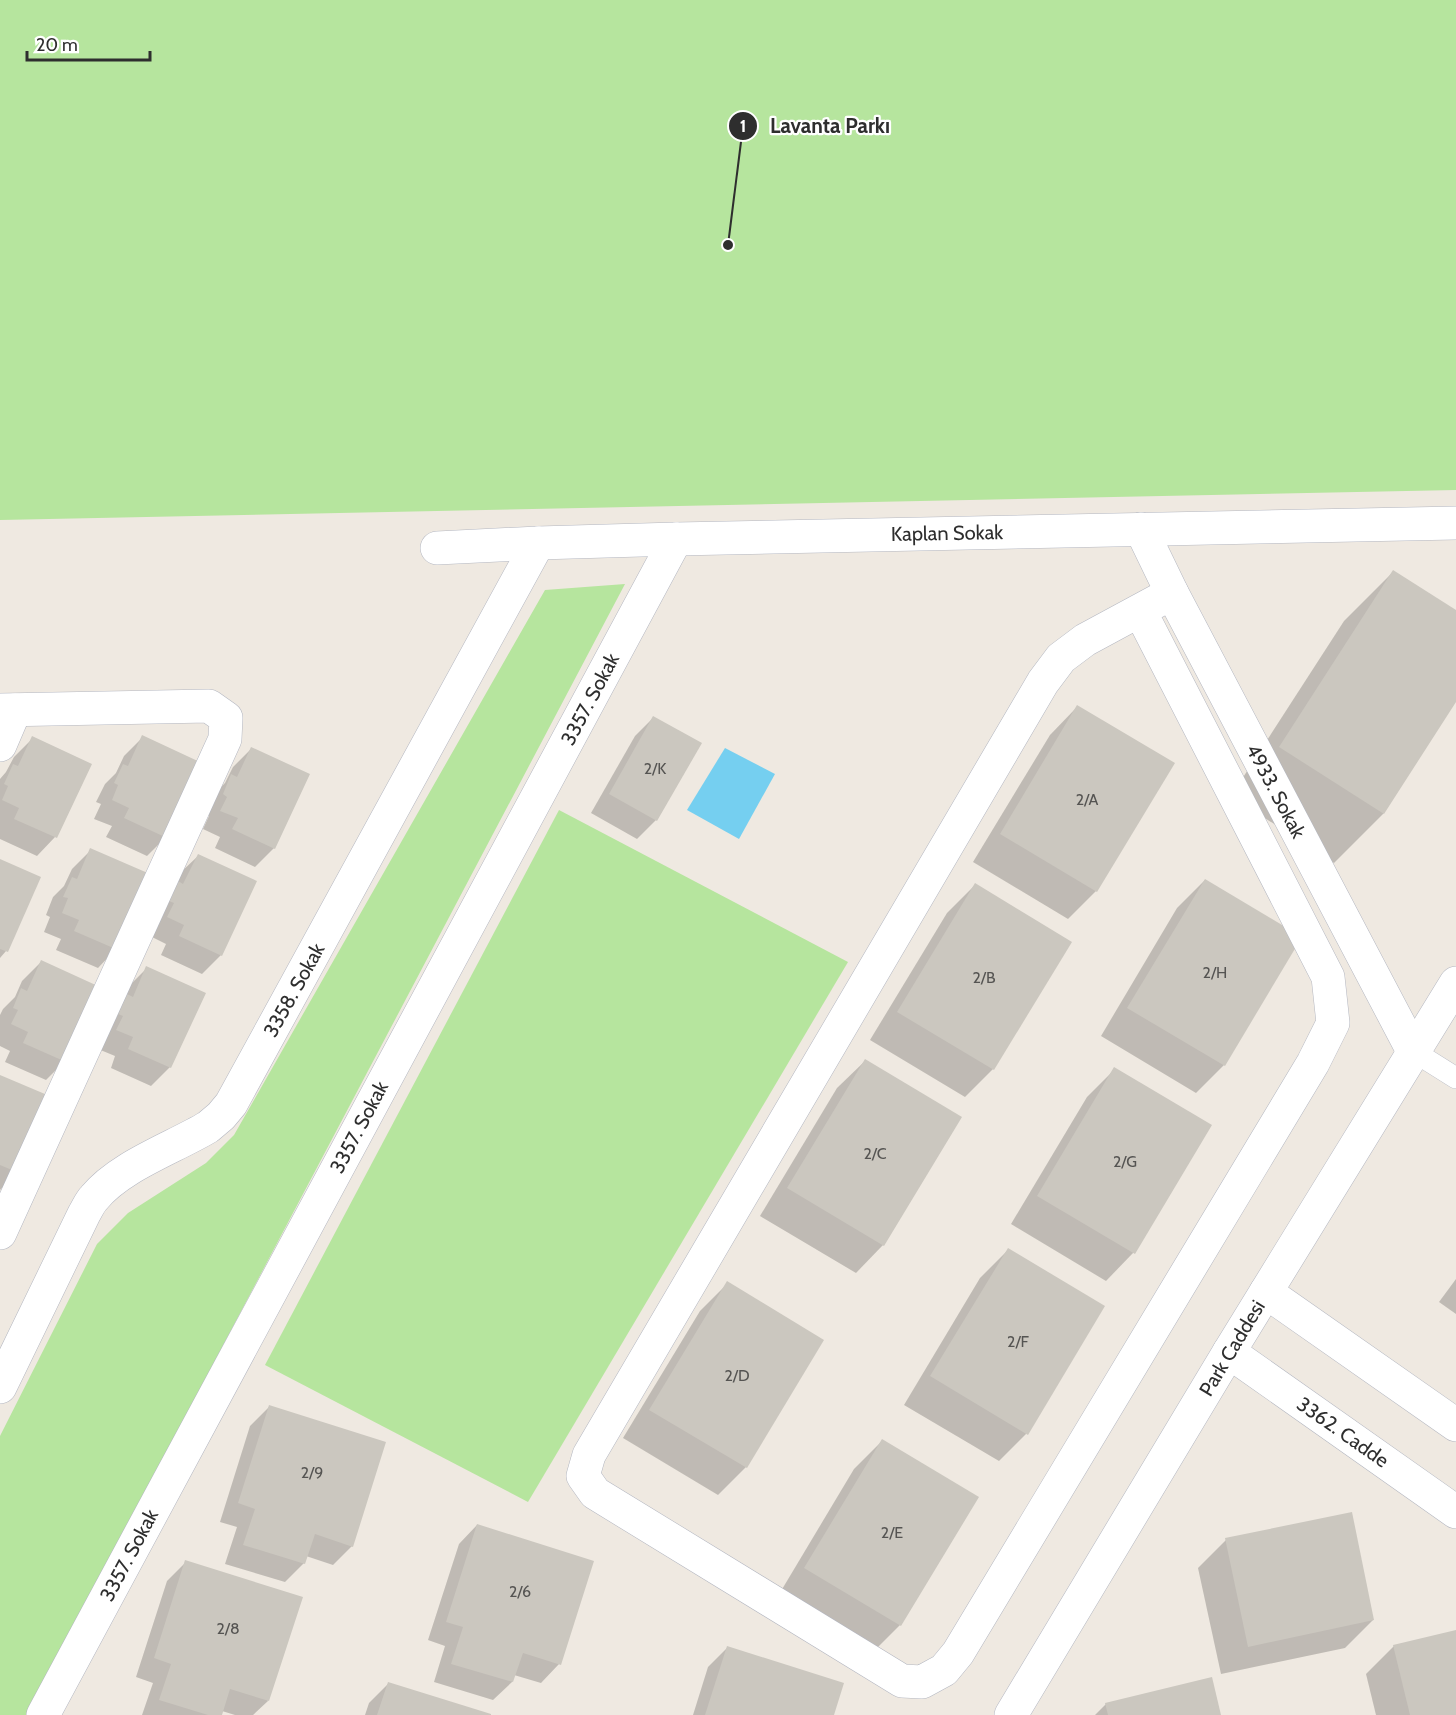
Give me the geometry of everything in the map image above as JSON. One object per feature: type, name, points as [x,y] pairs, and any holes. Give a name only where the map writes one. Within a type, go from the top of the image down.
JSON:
[{"type":"street","name":"Kaplan Sokak","points":[[437,548],[676,539],[1456,523]]},
{"type":"street","name":"4933. Sokak","points":[[1141,529],[1172,593],[1413,1052]]},
{"type":"street","name":"3357. Sokak","points":[[43,1715],[676,539]]},
{"type":"street","name":"3358. Sokak","points":[[0,1386],[93,1198],[124,1173],[208,1126],[231,1104],[538,543]]},
{"type":"street","points":[[1140,611],[1328,977],[1333,1023],[1314,1063],[958,1653],[944,1670],[922,1682],[902,1681],[595,1493],[583,1476],[589,1455],[1043,682],[1061,658],[1085,640],[1172,593]]},
{"type":"street","points":[[0,745],[8,710],[209,706],[226,718],[225,740],[0,1233]]},
{"type":"street","name":"Park Caddesi","points":[[1011,1715],[1229,1352],[1456,983]]},
{"type":"street","points":[[1266,1292],[1456,1425]]},
{"type":"street","name":"3362. Cadde","points":[[1229,1352],[1456,1512]]},
{"type":"lane","points":[[1413,1052],[1456,1078]]},
{"type":"green space","points":[[0,0],[1456,0],[1456,490],[0,520]]},
{"type":"green space","points":[[625,584],[28,1715],[0,1715],[0,1436],[97,1244],[128,1213],[206,1163],[234,1135],[545,590]]},
{"type":"green space","points":[[559,810],[848,962],[528,1502],[265,1365]]},
{"type":"water","points":[[725,748],[775,774],[739,839],[687,810]]},
{"type":"building","points":[[1393,570],[1456,610],[1456,702],[1384,814],[1279,747]]},
{"type":"building","points":[[1077,705],[1175,763],[1097,892],[1000,834]]},
{"type":"building","points":[[653,716],[702,743],[657,821],[609,794]]},
{"type":"building","points":[[142,735],[202,763],[167,838],[124,818],[129,808],[112,800],[118,785],[114,783],[123,764],[128,766]]},
{"type":"building","points":[[32,736],[92,764],[57,838],[14,819],[19,808],[2,800],[8,786],[4,784],[13,764],[18,766]]},
{"type":"building","points":[[251,747],[310,774],[275,849],[232,829],[238,818],[220,811],[227,797],[223,794],[231,774],[237,777]]},
{"type":"building","points":[[90,848],[150,874],[118,950],[74,931],[79,920],[62,913],[68,898],[63,897],[72,877],[77,879]]},
{"type":"building","points":[[198,854],[257,881],[222,956],[179,936],[184,925],[167,917],[174,903],[169,901],[178,881],[183,884]]},
{"type":"building","points":[[0,859],[41,877],[8,952],[0,949]]},
{"type":"building","points":[[1205,879],[1302,937],[1225,1066],[1127,1008]]},
{"type":"building","points":[[975,883],[1072,942],[994,1070],[897,1012]]},
{"type":"building","points":[[41,960],[100,987],[66,1062],[23,1043],[28,1032],[11,1024],[18,1010],[13,1008],[21,988],[27,991]]},
{"type":"building","points":[[146,966],[206,993],[171,1068],[128,1049],[133,1037],[116,1030],[123,1016],[118,1014],[127,994],[133,997]]},
{"type":"building","points":[[865,1059],[962,1117],[884,1246],[787,1188]]},
{"type":"building","points":[[1114,1067],[1212,1125],[1135,1254],[1037,1196]]},
{"type":"building","points":[[0,1075],[52,1097],[19,1173],[0,1165]]},
{"type":"building","points":[[1008,1248],[1105,1306],[1028,1435],[930,1376]]},
{"type":"building","points":[[727,1281],[824,1340],[747,1468],[649,1410]]},
{"type":"building","points":[[269,1405],[386,1442],[353,1547],[315,1534],[305,1564],[243,1545],[255,1509],[238,1503]]},
{"type":"building","points":[[882,1439],[979,1497],[901,1626],[804,1568]]},
{"type":"building","points":[[1352,1512],[1374,1620],[1248,1647],[1225,1538]]},
{"type":"building","points":[[477,1524],[594,1561],[561,1665],[523,1653],[513,1682],[451,1664],[463,1627],[446,1622]]},
{"type":"building","points":[[185,1560],[303,1597],[269,1701],[230,1689],[222,1715],[208,1715],[159,1700],[171,1664],[154,1658]]},
{"type":"building","points":[[1456,1630],[1456,1715],[1410,1715],[1393,1645]]},
{"type":"building","points":[[727,1646],[844,1683],[834,1715],[705,1715]]},
{"type":"building","points":[[1212,1677],[1221,1715],[1108,1715],[1105,1703]]},
{"type":"building","points":[[388,1682],[491,1714],[491,1715],[377,1715]]},
{"type":"place","name":"Lavanta Parkı","points":[[728,245]]}]
